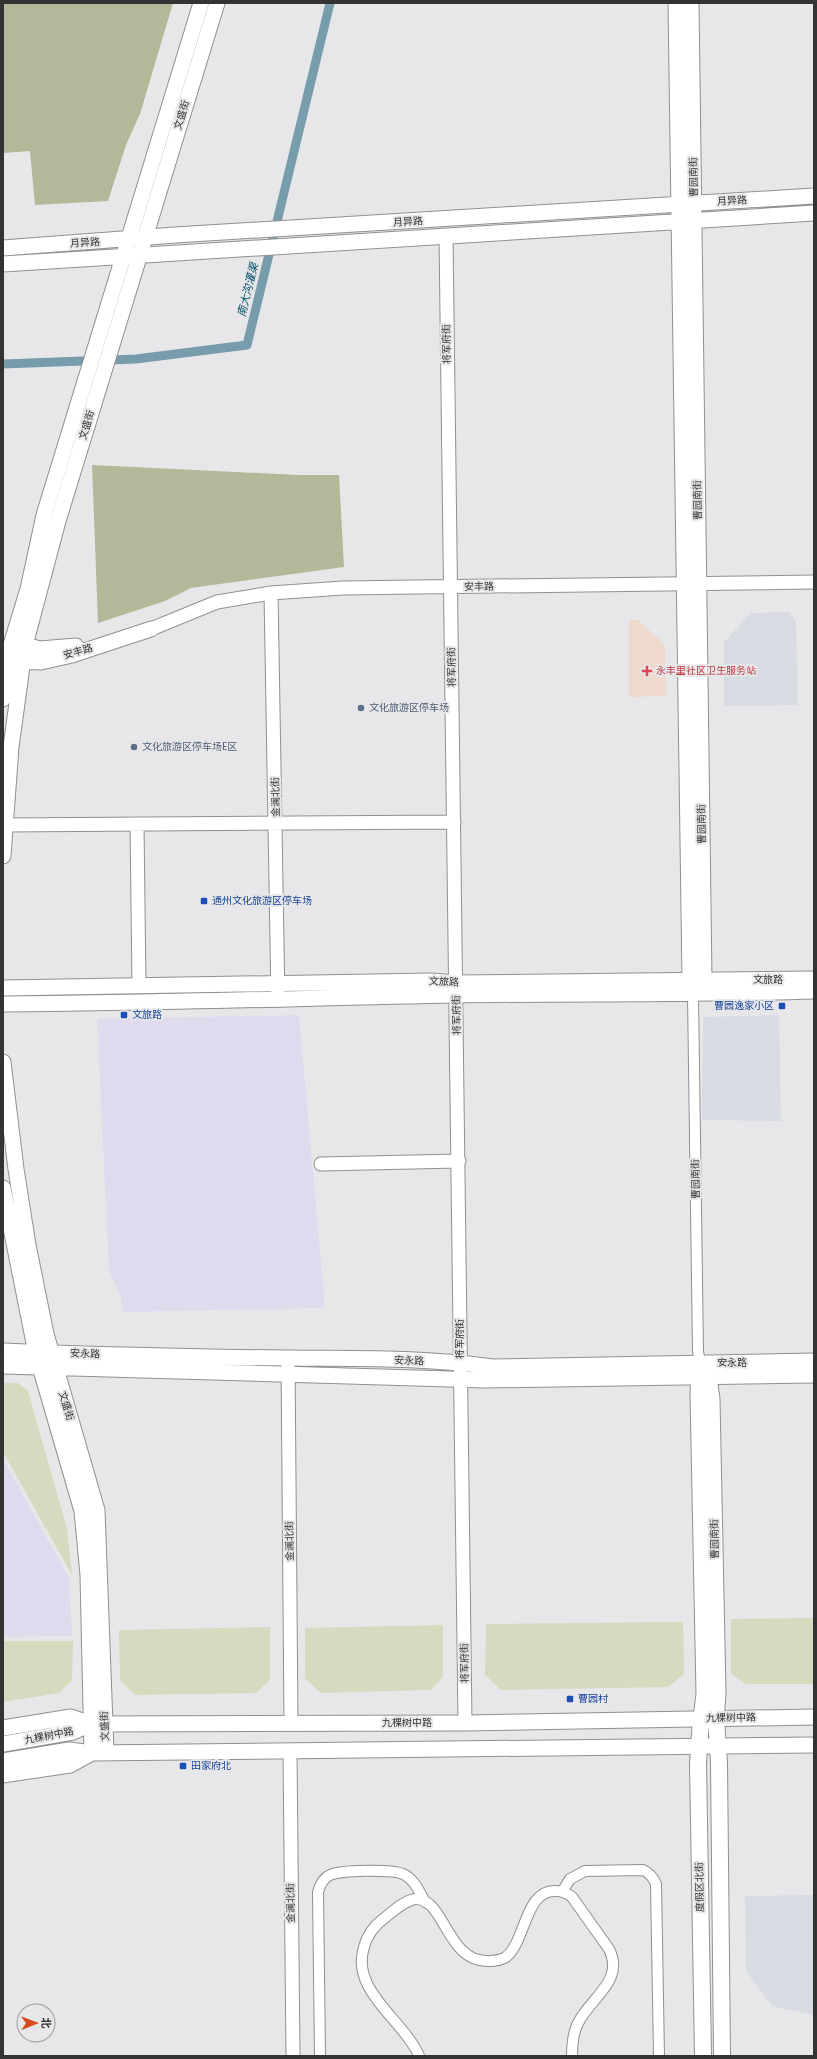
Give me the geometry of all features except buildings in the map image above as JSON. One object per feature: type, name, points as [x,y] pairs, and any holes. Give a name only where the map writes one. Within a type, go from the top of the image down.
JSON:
[{"type":"main road","name":"文盛街","points":[[132,256],[128,240],[201,3]]},
{"type":"main road","name":"文盛街","points":[[3,699],[13,645],[28,590],[44,515],[77,409],[111,321],[132,256],[144,238],[217,3]]},
{"type":"main road","name":"曹园南街","points":[[676,3],[687,204],[694,222],[700,583],[696,985]]},
{"type":"main road","name":"曹园南街","points":[[691,3],[687,204],[679,222],[684,583],[696,985]]},
{"type":"main road","name":"月异路","points":[[3,248],[814,196]]},
{"type":"main road","name":"月异路","points":[[3,264],[310,244],[694,222],[814,213]]},
{"type":"main road","name":"文盛街","points":[[13,645],[58,521],[92,409],[111,321]]},
{"type":"main road","name":"安丰路","points":[[13,645],[40,649],[98,644],[151,629]]},
{"type":"main road","name":"安丰路","points":[[11,661],[41,662],[72,655],[151,629]]},
{"type":"main road","name":"文盛街","points":[[3,856],[4,825],[11,746],[11,661]]},
{"type":"main road","name":"文旅路","points":[[3,1004],[278,1000],[456,989],[696,985],[814,980]]},
{"type":"main road","name":"文旅路","points":[[3,988],[432,981],[456,989]]},
{"type":"main road","name":"文旅路","points":[[696,985],[814,991]]},
{"type":"main road","name":"文盛街","points":[[3,1062],[16,1170],[28,1245],[51,1353],[97,1510],[99,1752]]},
{"type":"main road","name":"文盛街","points":[[3,1188],[36,1352],[82,1511],[98,1724]]},
{"type":"main road","name":"安永路","points":[[3,1351],[460,1362],[492,1367],[814,1375]]},
{"type":"main road","name":"安永路","points":[[3,1366],[461,1378],[484,1380],[702,1372],[814,1361]]},
{"type":"main road","name":"曹园南街","points":[[702,1372],[704,1694],[708,1719]]},
{"type":"main road","points":[[3,1728],[71,1717],[98,1724]]},
{"type":"main road","name":"九棵树中路","points":[[3,1744],[73,1732],[98,1724],[465,1723],[814,1717]]},
{"type":"main road","name":"度假区北街","points":[[703,2056],[698,1746],[708,1719]]},
{"type":"main road","name":"度假区北街","points":[[708,1719],[718,1746],[722,2056]]},
{"type":"main road","name":"九棵树中路","points":[[3,1761],[69,1750],[99,1752],[290,1751],[814,1744]]},
{"type":"main road","points":[[3,1775],[70,1765],[99,1752]]},
{"type":"street","name":"将军府街","points":[[446,236],[465,1723]]},
{"type":"street","name":"安丰路","points":[[151,629],[217,602],[271,593],[343,588],[814,582]]},
{"type":"street","name":"金澜北街","points":[[271,593],[278,1000]]},
{"type":"street","points":[[4,825],[454,822]]},
{"type":"street","points":[[137,824],[139,986]]},
{"type":"street","name":"曹园南街","points":[[696,985],[698,1351],[702,1372]]},
{"type":"street","points":[[321,1164],[459,1161]]},
{"type":"street","name":"金澜北街","points":[[288,1358],[291,1724]]},
{"type":"street","name":"金澜北街","points":[[290,1751],[293,2056]]},
{"type":"street","points":[[562,1892],[570,1879],[585,1871],[643,1870],[654,1878],[656,1884],[659,2056]]},
{"type":"street","points":[[320,2056],[318,1892],[320,1885],[330,1875],[341,1873],[396,1871],[412,1880],[425,1902],[433,1909],[462,1953],[472,1959],[483,1962],[496,1961],[506,1957],[515,1944],[537,1897],[551,1890],[562,1892],[572,1897],[609,1949],[613,1957],[614,1970],[610,1981],[578,2022],[574,2034],[572,2056]]},
{"type":"street","points":[[419,2056],[406,2034],[368,1986],[361,1966],[361,1955],[369,1934],[376,1925],[409,1900],[416,1899],[425,1902]]},
{"type":"shaded area","points":[[789,612],[796,621],[798,705],[724,706],[724,642],[751,613]]},
{"type":"shaded area","name":"永丰里社区卫生服务站","points":[[629,620],[638,620],[665,645],[666,696],[629,697]]},
{"type":"shaded area","points":[[299,1015],[325,1308],[122,1312],[121,1297],[109,1270],[97,1019]]},
{"type":"shaded area","points":[[779,1015],[781,1121],[702,1120],[703,1017]]},
{"type":"shaded area","points":[[3,1459],[69,1578],[72,1636],[3,1637]]},
{"type":"shaded area","points":[[814,1895],[814,2015],[772,2006],[746,1971],[745,1896]]},
{"type":"green space","points":[[3,3],[173,3],[140,114],[126,145],[108,201],[35,205],[30,151],[3,153]]},
{"type":"green space","points":[[92,465],[298,475],[339,475],[344,567],[191,588],[165,601],[98,623]]},
{"type":"green space","points":[[3,1383],[18,1383],[28,1391],[67,1529],[72,1575],[3,1452]]},
{"type":"green space","points":[[814,1618],[814,1684],[746,1684],[731,1674],[731,1619]]},
{"type":"green space","points":[[683,1622],[684,1674],[668,1687],[501,1690],[485,1675],[486,1624]]},
{"type":"green space","points":[[443,1625],[443,1677],[431,1690],[321,1693],[305,1678],[305,1628]]},
{"type":"green space","points":[[270,1627],[270,1680],[256,1693],[134,1695],[120,1680],[119,1630]]},
{"type":"green space","points":[[3,1641],[73,1641],[72,1680],[59,1693],[3,1702]]},
{"type":"waterway","name":"南大沟灌渠","points":[[3,364],[136,359],[247,345],[330,3]]},
{"type":"place","name":"永丰里社区卫生服务站","points":[[647,671]]},
{"type":"place","name":"文化旅游区停车场","points":[[361,708]]},
{"type":"place","name":"文化旅游区停车场E区","points":[[134,747]]},
{"type":"place","name":"通州文化旅游区停车场","points":[[204,901]]},
{"type":"place","name":"曹园逸家小区","points":[[782,1006]]},
{"type":"place","name":"文旅路","points":[[124,1015]]},
{"type":"place","name":"曹园村","points":[[570,1699]]},
{"type":"place","name":"田家府北","points":[[183,1766]]}]
